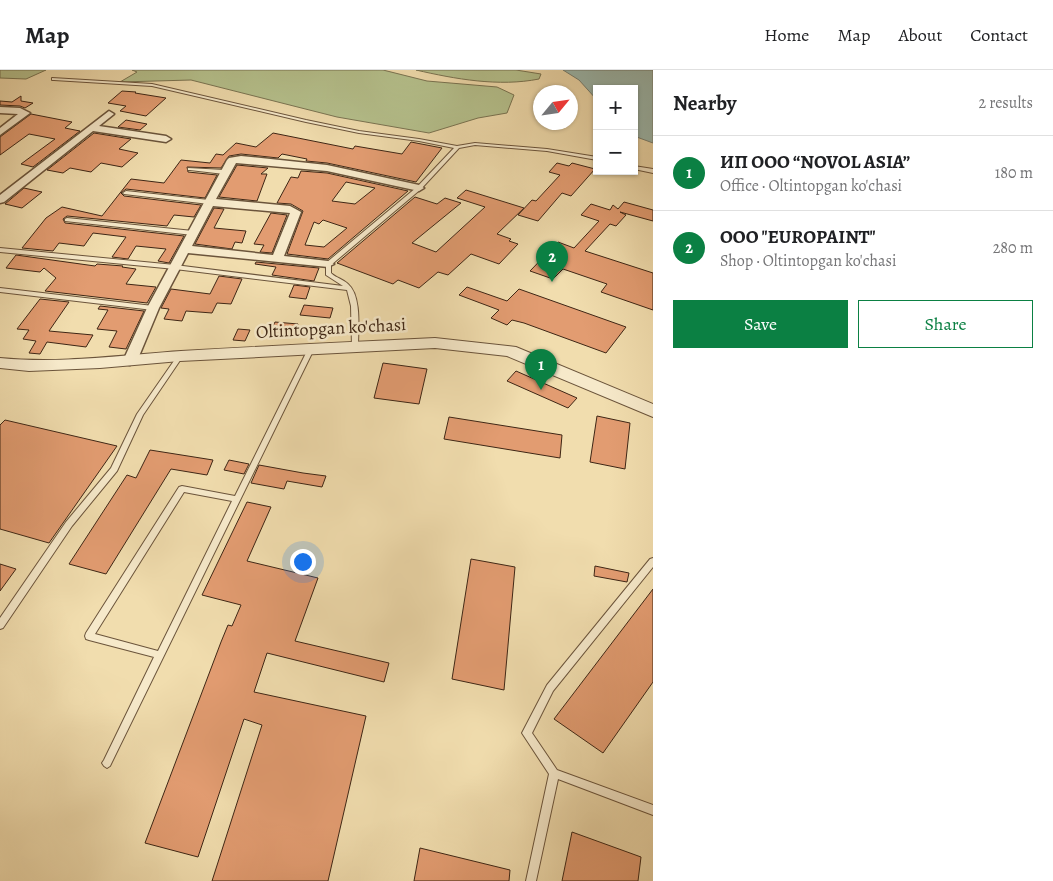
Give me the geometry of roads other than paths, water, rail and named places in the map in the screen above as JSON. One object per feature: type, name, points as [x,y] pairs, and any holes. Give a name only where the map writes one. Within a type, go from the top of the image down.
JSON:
[{"type":"street","points":[[0,110],[25,113],[0,132]]},
{"type":"street","points":[[0,200],[109,114]]},
{"type":"street","points":[[92,128],[166,139]]},
{"type":"street","points":[[130,361],[153,308],[232,160],[241,159],[327,168],[419,188]]},
{"type":"street","points":[[209,202],[290,209],[296,212],[277,259]]},
{"type":"street","points":[[184,249],[328,264]]},
{"type":"street","name":"Oltintopgan ko'chasi","points":[[0,364],[29,366],[130,361],[180,356],[435,342],[510,351],[653,411]]},
{"type":"lane","points":[[54,79],[152,85],[306,122],[458,147],[475,144],[547,150],[593,158]]},
{"type":"lane","points":[[355,347],[354,296],[350,289],[328,274],[328,264],[419,188],[458,147]]},
{"type":"lane","points":[[190,168],[224,172]]},
{"type":"lane","points":[[638,168],[653,172]]},
{"type":"lane","points":[[126,193],[209,202]]},
{"type":"lane","points":[[66,220],[192,233]]},
{"type":"lane","points":[[0,250],[175,267],[350,289]]},
{"type":"lane","points":[[0,290],[153,308]]},
{"type":"lane","points":[[107,763],[311,349]]},
{"type":"lane","points":[[0,625],[69,524],[114,469],[140,414],[180,356]]},
{"type":"lane","points":[[160,655],[89,636],[182,489],[237,499]]},
{"type":"lane","points":[[653,561],[550,688],[527,733],[554,773],[653,810]]},
{"type":"lane","points":[[531,881],[554,773]]},
{"type":"water","points":[[563,70],[653,70],[653,143],[638,137],[638,85],[593,85],[593,96],[579,80]]},
{"type":"place","name":"OOO \"EUROPAINT\"","points":[[552,282]]},
{"type":"place","name":"ИП ООО “NOVOL ASIA”","points":[[541,390]]}]
